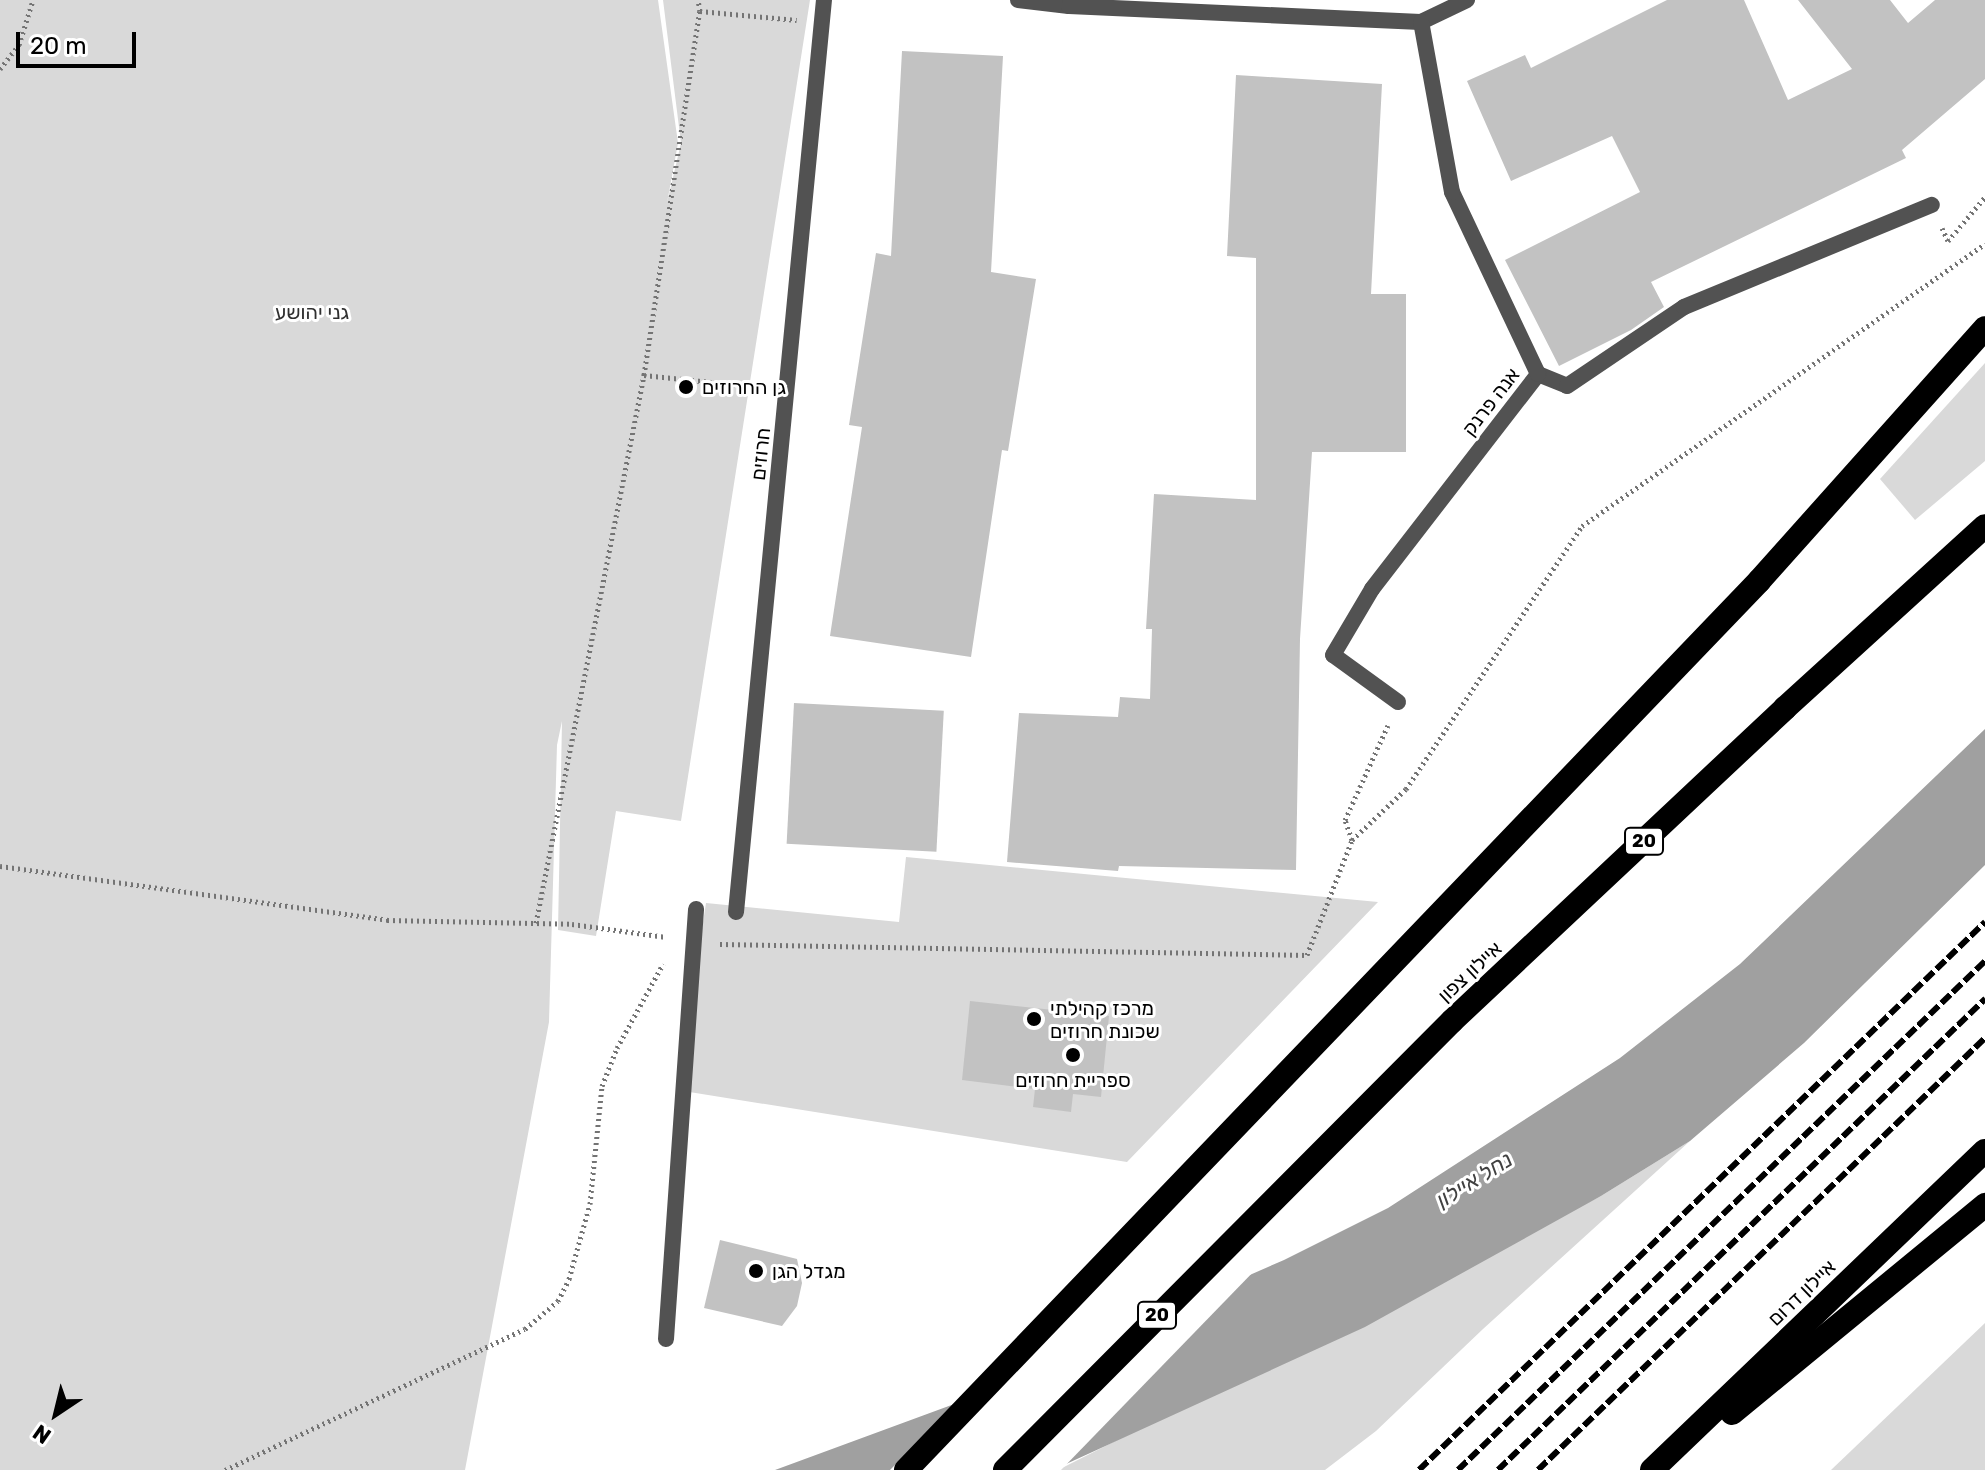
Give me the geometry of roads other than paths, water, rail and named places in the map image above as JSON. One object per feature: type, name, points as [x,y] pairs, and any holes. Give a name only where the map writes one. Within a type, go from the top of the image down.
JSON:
[{"type":"highway","points":[[906,1470],[1759,581],[1985,328]]},
{"type":"highway","name":"איילון צפון","points":[[1005,1470],[1452,1021],[1985,526]]},
{"type":"highway","name":"איילון דרום","points":[[1652,1470],[1985,1151]]},
{"type":"highway","points":[[1662,1470],[1985,1205]]},
{"type":"street","name":"חרוזים","points":[[736,912],[824,0]]},
{"type":"street","points":[[1018,0],[1421,22],[1467,0]]},
{"type":"street","name":"אנה פרנק","points":[[1398,702],[1333,655],[1372,589],[1538,374],[1452,192],[1421,22]]},
{"type":"street","points":[[1538,374],[1567,386],[1684,307],[1932,205]]},
{"type":"street","points":[[666,1339],[686,940],[696,909]]},
{"type":"water","name":"נחל איילון","points":[[1985,729],[1985,865],[1804,1043],[1690,1141],[1601,1196],[1365,1327],[1053,1470],[775,1470],[957,1403],[1284,1260],[1388,1208],[1620,1058],[1740,964]]},
{"type":"railway","points":[[1419,1470],[1985,922]]},
{"type":"railway","points":[[1458,1470],[1985,961]]},
{"type":"railway","points":[[1498,1470],[1985,999]]},
{"type":"railway","points":[[1538,1470],[1985,1038]]},
{"type":"place","name":"גן החרוזים","points":[[686,387]]},
{"type":"place","name":"מרכז קהילתי שכונת חרוזים","points":[[1034,1019]]},
{"type":"place","name":"ספריית חרוזים","points":[[1073,1055]]},
{"type":"place","name":"מגדל הגן","points":[[756,1271]]},
{"type":"park label","name":"גני יהושע","points":[[312,312]]}]
